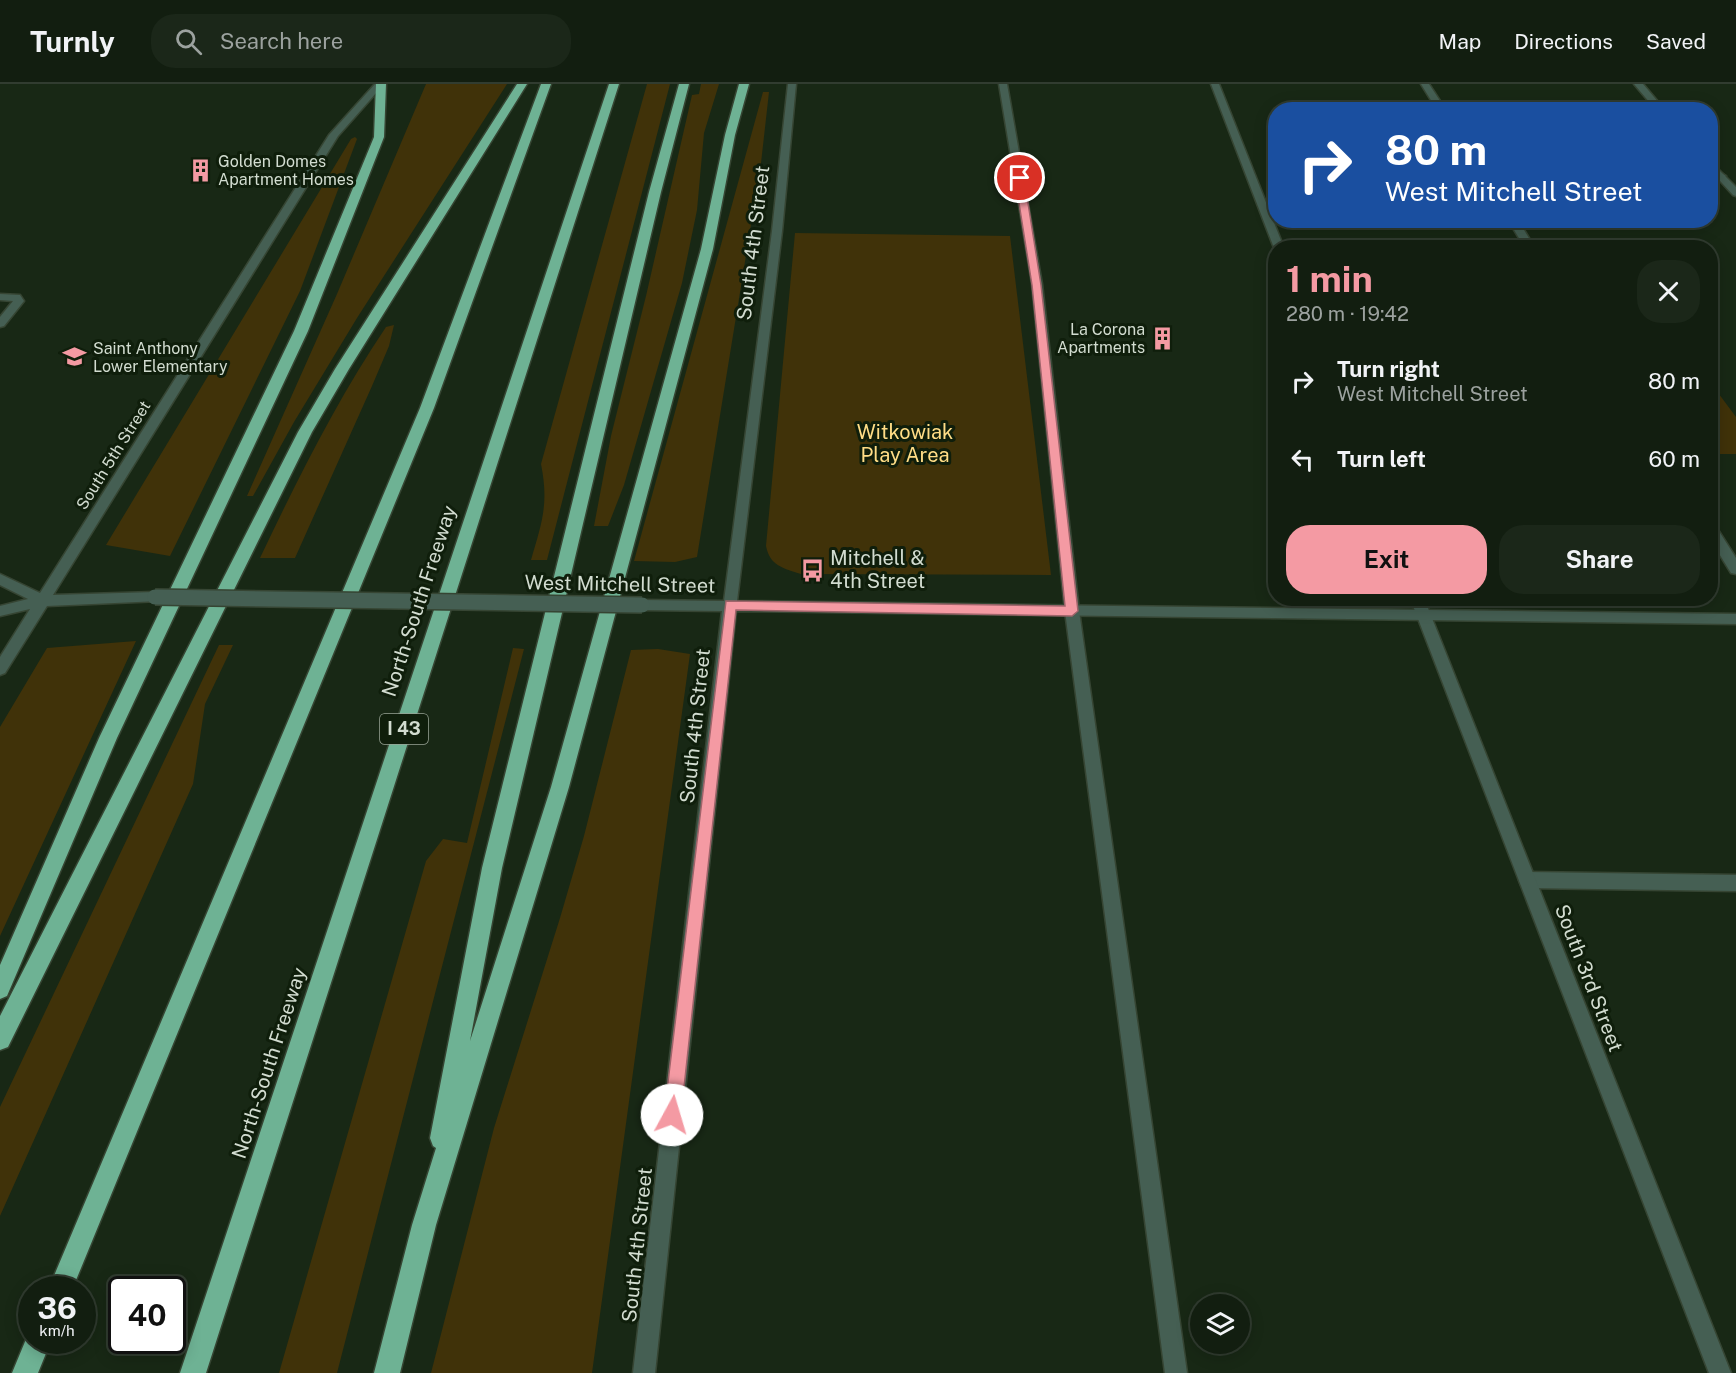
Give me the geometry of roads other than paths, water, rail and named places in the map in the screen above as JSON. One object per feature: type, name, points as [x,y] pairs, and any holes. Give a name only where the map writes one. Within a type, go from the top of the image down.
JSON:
[{"type":"highway","points":[[0,989],[108,738],[301,331],[379,137],[380,84]]},
{"type":"highway","points":[[0,1039],[305,432],[342,369],[522,84]]},
{"type":"highway","points":[[66,1276],[427,408],[546,84]]},
{"type":"highway","name":"North-South Freeway","points":[[193,1373],[258,1182],[614,84]]},
{"type":"highway","points":[[424,1225],[492,868],[652,204],[684,84]]},
{"type":"highway","points":[[387,1373],[424,1225],[560,788],[707,249],[730,135],[744,84]]},
{"type":"highway","points":[[25,1373],[33,1354]]},
{"type":"street","name":"South 5th Street","points":[[0,669],[334,135],[380,84]]},
{"type":"street","name":"South 4th Street","points":[[644,1373],[730,605],[777,231],[792,84]]},
{"type":"street","points":[[1003,84],[1036,285],[1072,611],[1176,1373]]},
{"type":"street","points":[[1215,84],[1268,218]]},
{"type":"street","points":[[1425,84],[1437,102]]},
{"type":"street","points":[[1638,84],[1654,102]]},
{"type":"street","points":[[1718,173],[1736,193]]},
{"type":"street","points":[[0,297],[16,297],[19,302],[0,324]]},
{"type":"street","points":[[1718,541],[1736,569]]},
{"type":"street","points":[[0,579],[43,601]]},
{"type":"street","name":"West Mitchell Street","points":[[0,611],[43,601],[155,597],[1072,611],[1420,606],[1736,619]]},
{"type":"street","name":"South 3rd Street","points":[[1420,606],[1720,1373]]},
{"type":"street","points":[[1527,880],[1736,883]]},
{"type":"place","name":"Golden Domes Apartment Homes","points":[[200,170]]},
{"type":"place","name":"La Corona Apartments","points":[[1163,338]]},
{"type":"place","name":"Saint Anthony Lower Elementary","points":[[75,357]]},
{"type":"place","name":"Mitchell & 4th Street","points":[[812,570]]},
{"type":"park label","name":"Witkowiak Play Area","points":[[905,444]]}]
